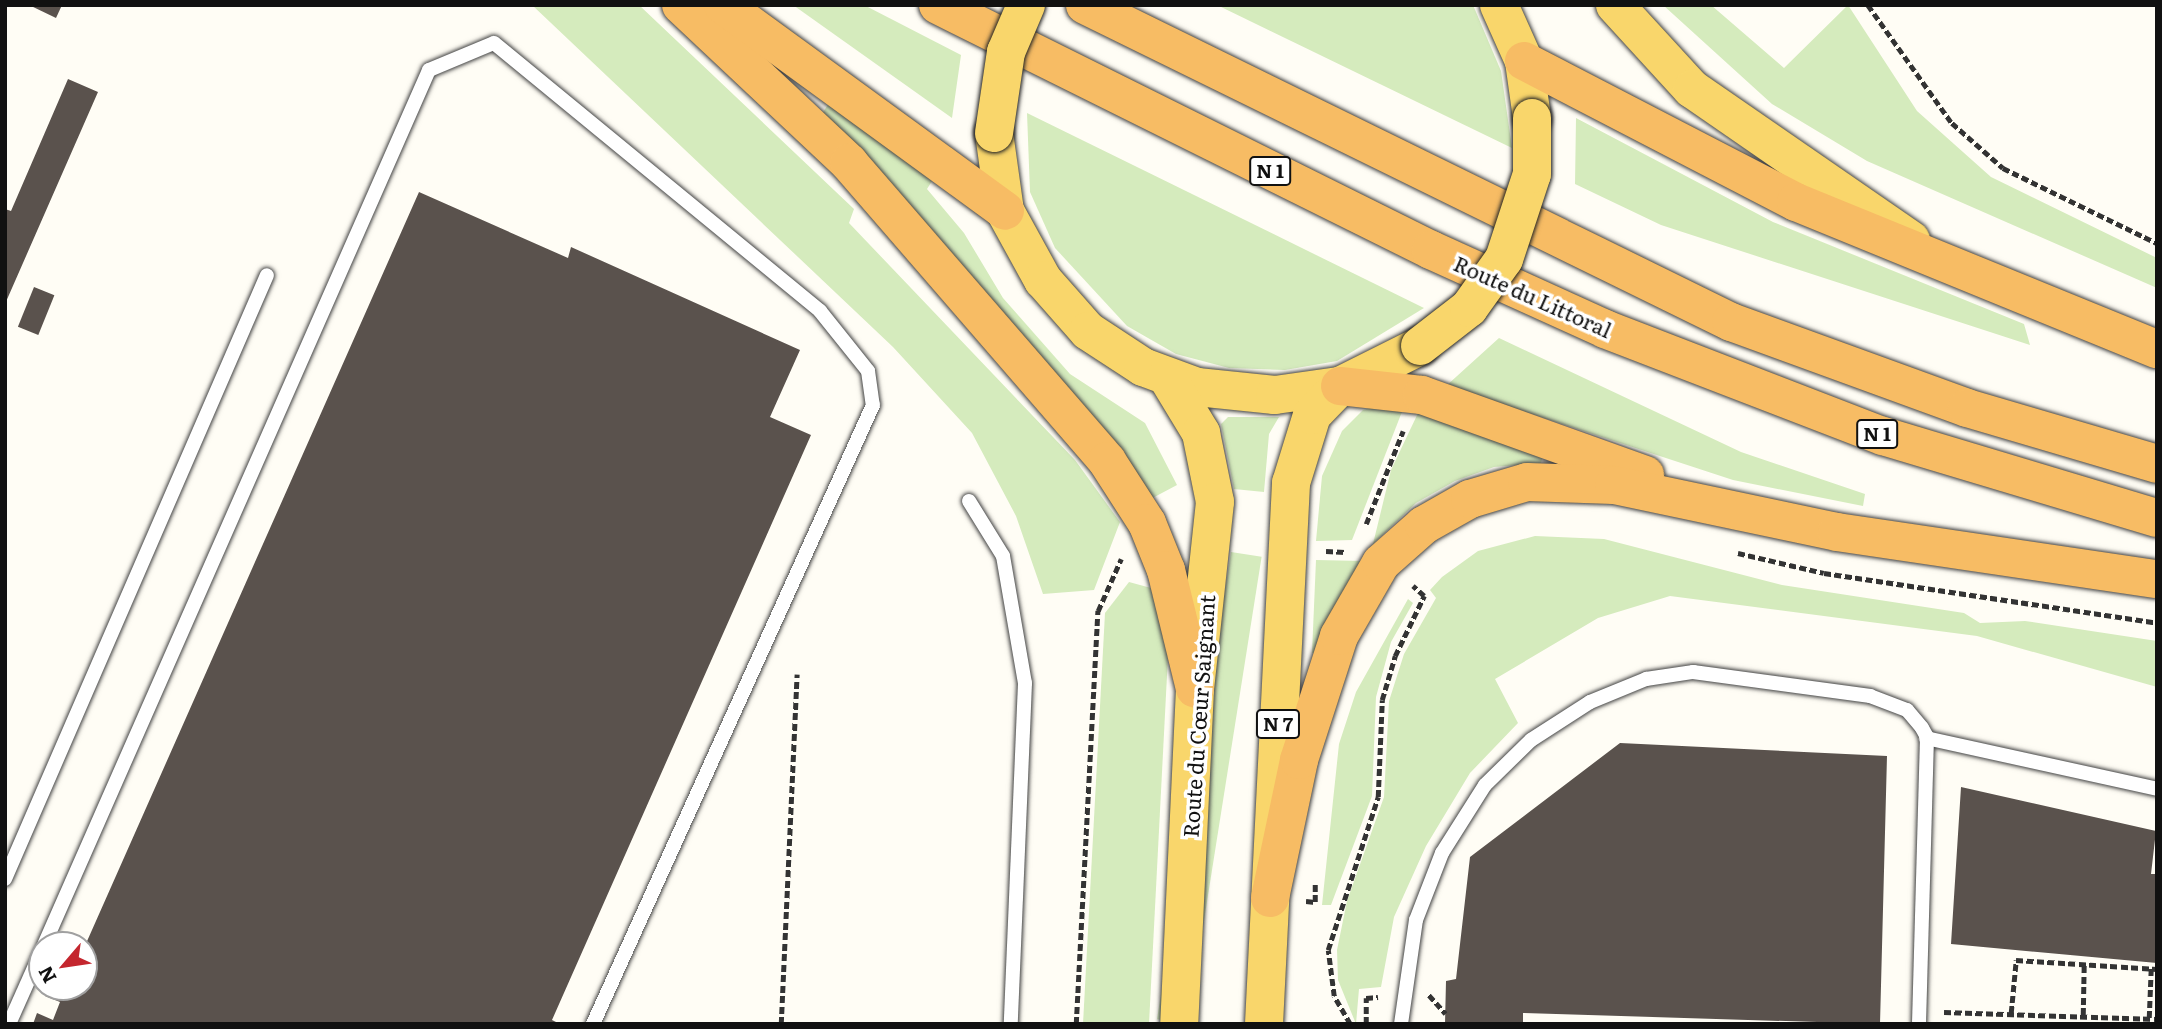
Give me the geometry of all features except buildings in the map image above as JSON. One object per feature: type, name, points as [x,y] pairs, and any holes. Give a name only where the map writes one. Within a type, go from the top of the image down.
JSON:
[{"type":"highway","points":[[681,5],[882,200],[1087,435],[1147,523],[1166,570],[1195,689]]},
{"type":"highway","points":[[723,5],[1005,211]]},
{"type":"highway","name":"Route du Littoral","points":[[938,5],[1431,250],[1605,329],[1883,436],[2157,519]]},
{"type":"highway","name":"N 1","points":[[1086,5],[1719,317],[1890,383],[2157,464]]},
{"type":"highway","points":[[1524,61],[1714,164],[1950,266],[2157,349]]},
{"type":"highway","points":[[1340,386],[1422,395],[1738,510]]},
{"type":"highway","points":[[1270,898],[1308,726],[1339,636],[1398,580],[1450,510],[1527,482],[1614,485],[1738,510],[2157,579]]},
{"type":"main road","points":[[1026,5],[1006,52],[994,133],[1005,211],[1063,306],[1113,349],[1167,377],[1250,394],[1340,386],[1420,346],[1469,308],[1504,259],[1532,174],[1532,118],[1524,61],[1499,5]]},
{"type":"main road","points":[[1615,5],[1663,62],[1730,119],[1950,266]]},
{"type":"main road","name":"Route du Cœur Saignant","points":[[1167,377],[1201,433],[1213,478],[1212,554],[1195,689],[1179,1024]]},
{"type":"main road","name":"N 7","points":[[1264,1024],[1293,464],[1312,415],[1340,386]]},
{"type":"lane","points":[[1601,5],[1663,62]]},
{"type":"lane","points":[[50,931],[429,70],[494,43],[820,311],[868,371],[873,405],[593,1024]]},
{"type":"lane","points":[[5,879],[267,275]]},
{"type":"lane","points":[[969,501],[1003,556],[1025,683],[1011,1024]]},
{"type":"lane","points":[[1401,1024],[1413,930],[1453,834],[1506,761],[1590,702],[1658,677],[1728,674],[1891,702],[1916,720],[1926,738],[1919,1024]]},
{"type":"lane","points":[[1926,738],[2157,789]]},
{"type":"lane","points":[[9,1024],[28,981]]},
{"type":"path","points":[[1868,5],[1952,123],[2003,168],[2157,243]]},
{"type":"path","points":[[1350,1024],[1334,996],[1328,950],[1378,797],[1382,700],[1395,656],[1424,596],[1357,552],[1385,466],[1422,395]]},
{"type":"path","points":[[1076,1024],[1098,611],[1130,538],[1147,523]]},
{"type":"path","points":[[1726,550],[1824,573],[2157,623]]},
{"type":"path","points":[[1398,580],[1420,574]]},
{"type":"path","points":[[781,1024],[797,674]]},
{"type":"path","points":[[1270,898],[1315,902],[1316,866]]},
{"type":"path","points":[[2011,1013],[2017,961],[2154,969],[2149,1018]]},
{"type":"path","points":[[2083,1015],[2084,964]]},
{"type":"path","points":[[1933,1012],[2157,1019]]},
{"type":"green space","points":[[532,5],[639,5],[854,209],[849,223],[1075,460],[1120,522],[1094,590],[1043,594],[1016,516],[972,433],[893,347]]},
{"type":"green space","points":[[793,5],[864,5],[961,55],[952,118]]},
{"type":"green space","points":[[1217,5],[1473,5],[1501,71],[1512,148]]},
{"type":"green space","points":[[1663,5],[1711,5],[1784,68],[1848,5],[1917,111],[1991,177],[2157,258],[2157,288],[1867,161],[1772,104]]},
{"type":"green space","points":[[829,103],[932,181],[927,189],[964,233],[1003,298],[1070,374],[1145,423],[1177,485],[1145,502],[820,117]]},
{"type":"green space","points":[[1027,113],[1424,308],[1337,361],[1285,370],[1229,368],[1176,354],[1127,326],[1055,248],[1030,192]]},
{"type":"green space","points":[[1576,118],[1773,222],[2024,324],[2030,345],[1661,225],[1575,184]]},
{"type":"green space","points":[[1499,338],[1741,452],[1865,494],[1863,506],[1733,480],[1446,386]]},
{"type":"green space","points":[[1388,403],[1405,404],[1352,540],[1316,541],[1322,476],[1342,431],[1363,410]]},
{"type":"green space","points":[[1419,411],[1544,450],[1541,463],[1494,467],[1455,481],[1416,503],[1373,544],[1391,470]]},
{"type":"green space","points":[[1228,417],[1279,417],[1269,434],[1264,492],[1234,489],[1221,424]]},
{"type":"green space","points":[[1535,536],[1604,539],[1782,585],[1964,613],[1980,623],[2025,621],[2157,641],[2157,687],[1977,636],[1670,596],[1598,618],[1495,679],[1518,723],[1470,773],[1426,846],[1394,917],[1381,987],[1359,989],[1356,1024],[1338,980],[1337,950],[1347,901],[1384,797],[1389,701],[1404,654],[1436,598],[1430,590],[1442,577],[1478,551]]},
{"type":"green space","points":[[1231,552],[1262,557],[1188,1024],[1157,1019]]},
{"type":"green space","points":[[1316,560],[1363,561],[1320,654],[1312,653]]},
{"type":"green space","points":[[1129,582],[1151,588],[1168,656],[1149,1024],[1083,1024],[1105,613]]},
{"type":"green space","points":[[1408,599],[1413,603],[1391,642],[1376,697],[1372,796],[1331,905],[1322,905],[1339,744],[1356,692]]}]
